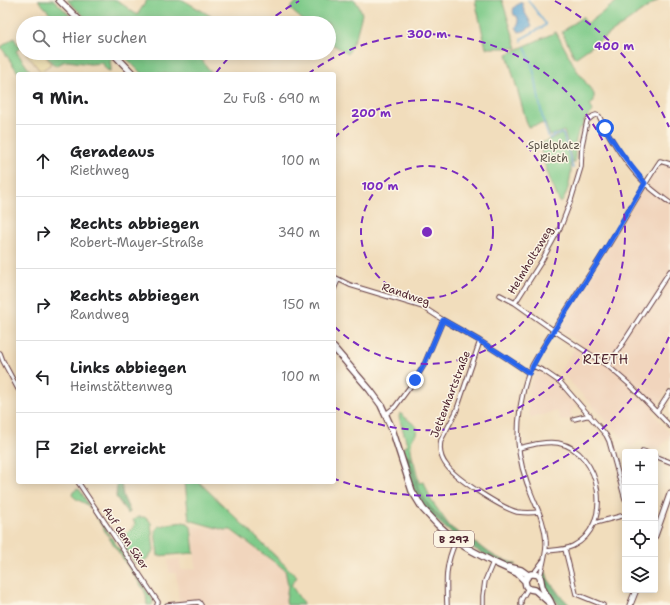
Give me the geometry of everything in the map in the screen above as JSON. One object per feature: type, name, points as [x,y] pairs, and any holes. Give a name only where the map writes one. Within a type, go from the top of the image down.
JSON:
[{"type":"main road","points":[[59,0],[75,16]]},
{"type":"main road","points":[[119,60],[131,72]]},
{"type":"main road","name":"B 297","points":[[336,350],[375,396],[386,414],[395,437],[408,481],[423,509],[456,541],[516,573],[525,581]]},
{"type":"main road","name":"B 297","points":[[502,566],[515,568],[540,576]]},
{"type":"main road","points":[[531,574],[525,581],[525,584],[528,588],[536,590],[552,605]]},
{"type":"main road","points":[[536,590],[541,585],[542,579],[540,576]]},
{"type":"main road","points":[[541,585],[552,605]]},
{"type":"street","name":"Helmholtzweg","points":[[515,303],[541,262],[561,226],[581,167],[582,146],[587,121],[593,116],[598,116],[614,144],[645,183]]},
{"type":"street","points":[[540,576],[546,551],[546,531],[527,484],[520,460],[519,448],[520,409],[529,373],[645,183],[660,161],[670,164]]},
{"type":"street","points":[[645,183],[670,203]]},
{"type":"street","points":[[608,366],[670,271]]},
{"type":"street","points":[[336,284],[338,280]]},
{"type":"street","name":"Randweg","points":[[338,280],[423,307],[480,341],[529,373]]},
{"type":"street","points":[[500,295],[515,303],[608,366],[630,385],[670,426]]},
{"type":"street","points":[[386,414],[395,407],[415,380],[424,365],[443,320]]},
{"type":"street","name":"Jettenhartstraße","points":[[480,341],[456,412],[441,440],[440,444],[442,458],[451,472],[485,495],[516,511],[526,513],[539,512]]},
{"type":"street","points":[[0,353],[16,385]]},
{"type":"street","points":[[533,366],[544,371],[560,382],[606,435],[622,488]]},
{"type":"street","points":[[657,412],[670,392]]},
{"type":"street","points":[[574,419],[590,415]]},
{"type":"street","points":[[519,448],[550,442],[566,445],[580,454],[591,468],[596,482],[598,507],[595,523],[589,533],[580,542],[573,546],[565,549],[546,551]]},
{"type":"street","points":[[658,457],[670,462]]},
{"type":"street","name":"Auf dem Säer","points":[[79,484],[158,602],[157,605]]},
{"type":"street","points":[[658,521],[670,494]]},
{"type":"street","points":[[595,523],[622,516]]},
{"type":"street","points":[[447,605],[446,571],[456,541]]},
{"type":"street","points":[[565,549],[576,594],[603,605]]},
{"type":"street","points":[[531,574],[544,560]]},
{"type":"street","points":[[483,605],[485,581],[493,562]]},
{"type":"street","points":[[521,605],[521,600],[528,588]]},
{"type":"street","points":[[630,605],[635,593]]},
{"type":"street","points":[[167,605],[199,602],[201,605]]},
{"type":"shaded area","points":[[661,162],[670,165],[670,386],[653,413],[670,433],[670,437],[658,450],[650,449],[642,439],[631,447],[560,371],[579,342],[558,330],[645,185]]},
{"type":"shaded area","points":[[536,369],[561,384],[577,403],[571,412],[573,418],[561,421],[557,411],[531,418],[529,413],[529,402],[531,395],[527,393]]},
{"type":"shaded area","points":[[192,526],[218,528],[231,532],[285,570],[288,585],[288,605],[202,605],[202,600],[179,602],[176,573],[169,573],[168,560],[180,559],[181,570],[196,568]]},
{"type":"green space","points":[[38,0],[54,0],[71,16],[53,16]]},
{"type":"green space","points":[[67,0],[117,0],[137,15],[147,0],[183,0],[211,16],[84,16]]},
{"type":"green space","points":[[298,0],[355,0],[362,14],[357,33],[348,54],[336,46],[336,16],[298,16],[290,9]]},
{"type":"green space","points":[[475,0],[502,0],[517,48],[486,48]]},
{"type":"green space","points":[[619,0],[658,0],[575,58],[562,32],[582,17],[587,24]]},
{"type":"green space","points":[[556,32],[576,69],[594,94],[594,102],[590,105],[593,111],[585,119],[582,128],[579,128],[575,144],[575,163],[573,163],[564,131],[550,136],[545,123],[528,127],[507,54]]},
{"type":"green space","points":[[14,38],[16,41],[16,60],[22,60],[31,72],[18,72],[1,47]]},
{"type":"green space","points":[[49,60],[111,60],[111,69],[110,71],[107,70],[102,63],[90,64],[68,61],[56,66]]},
{"type":"green space","points":[[128,60],[202,60],[211,72],[140,72]]},
{"type":"green space","name":"Spielplatz Rieth","points":[[561,134],[563,135],[569,157],[571,174],[569,185],[563,201],[560,203],[551,182],[541,152],[540,144]]},
{"type":"green space","points":[[400,413],[417,427],[416,434],[411,443],[413,460],[404,452],[404,446],[407,446],[407,444],[399,417]]},
{"type":"green space","points":[[404,456],[407,456],[417,485],[426,503],[440,518],[456,531],[494,556],[516,564],[515,566],[481,553],[451,533],[433,517],[415,493]]},
{"type":"green space","points":[[407,456],[414,462],[419,483],[424,482],[431,500],[451,528],[430,507],[422,495],[417,486],[412,467]]},
{"type":"green space","points":[[117,484],[121,484],[123,496],[130,512],[128,514],[116,497]]},
{"type":"green space","points":[[185,484],[201,484],[297,577],[291,585],[304,605],[287,605],[288,585],[285,570],[231,530],[224,530],[189,520]]},
{"type":"green space","points":[[77,489],[80,490],[110,535],[108,536],[89,507],[72,495]]},
{"type":"green space","points":[[138,517],[144,517],[151,523],[154,551],[147,559],[139,564],[136,564],[116,536],[123,531],[125,534],[133,528],[135,524],[133,520]]},
{"type":"green space","points":[[182,522],[188,523],[191,527],[194,553],[158,556],[155,531],[159,526]]},
{"type":"green space","points":[[111,537],[152,598],[152,605],[147,605],[144,590],[109,538]]},
{"type":"green space","points":[[545,572],[548,579],[559,594],[570,605],[559,605],[550,594],[545,586]]},
{"type":"sand","points":[[31,60],[48,60],[50,62],[50,65],[40,71]]},
{"type":"water","points":[[520,2],[522,3],[532,26],[519,32],[516,27],[519,23],[517,16],[514,15],[513,9]]},
{"type":"waterway","points":[[522,41],[521,39],[546,25],[528,0]]},
{"type":"waterway","points":[[525,47],[535,76],[547,134],[550,139],[554,135],[561,133],[563,134],[573,168]]},
{"type":"district","name":"RIETH","points":[[606,359]]},
{"type":"route","points":[[415,380],[424,365],[443,320],[480,341],[529,373],[542,349],[596,265],[645,183],[626,161],[605,128]]}]
